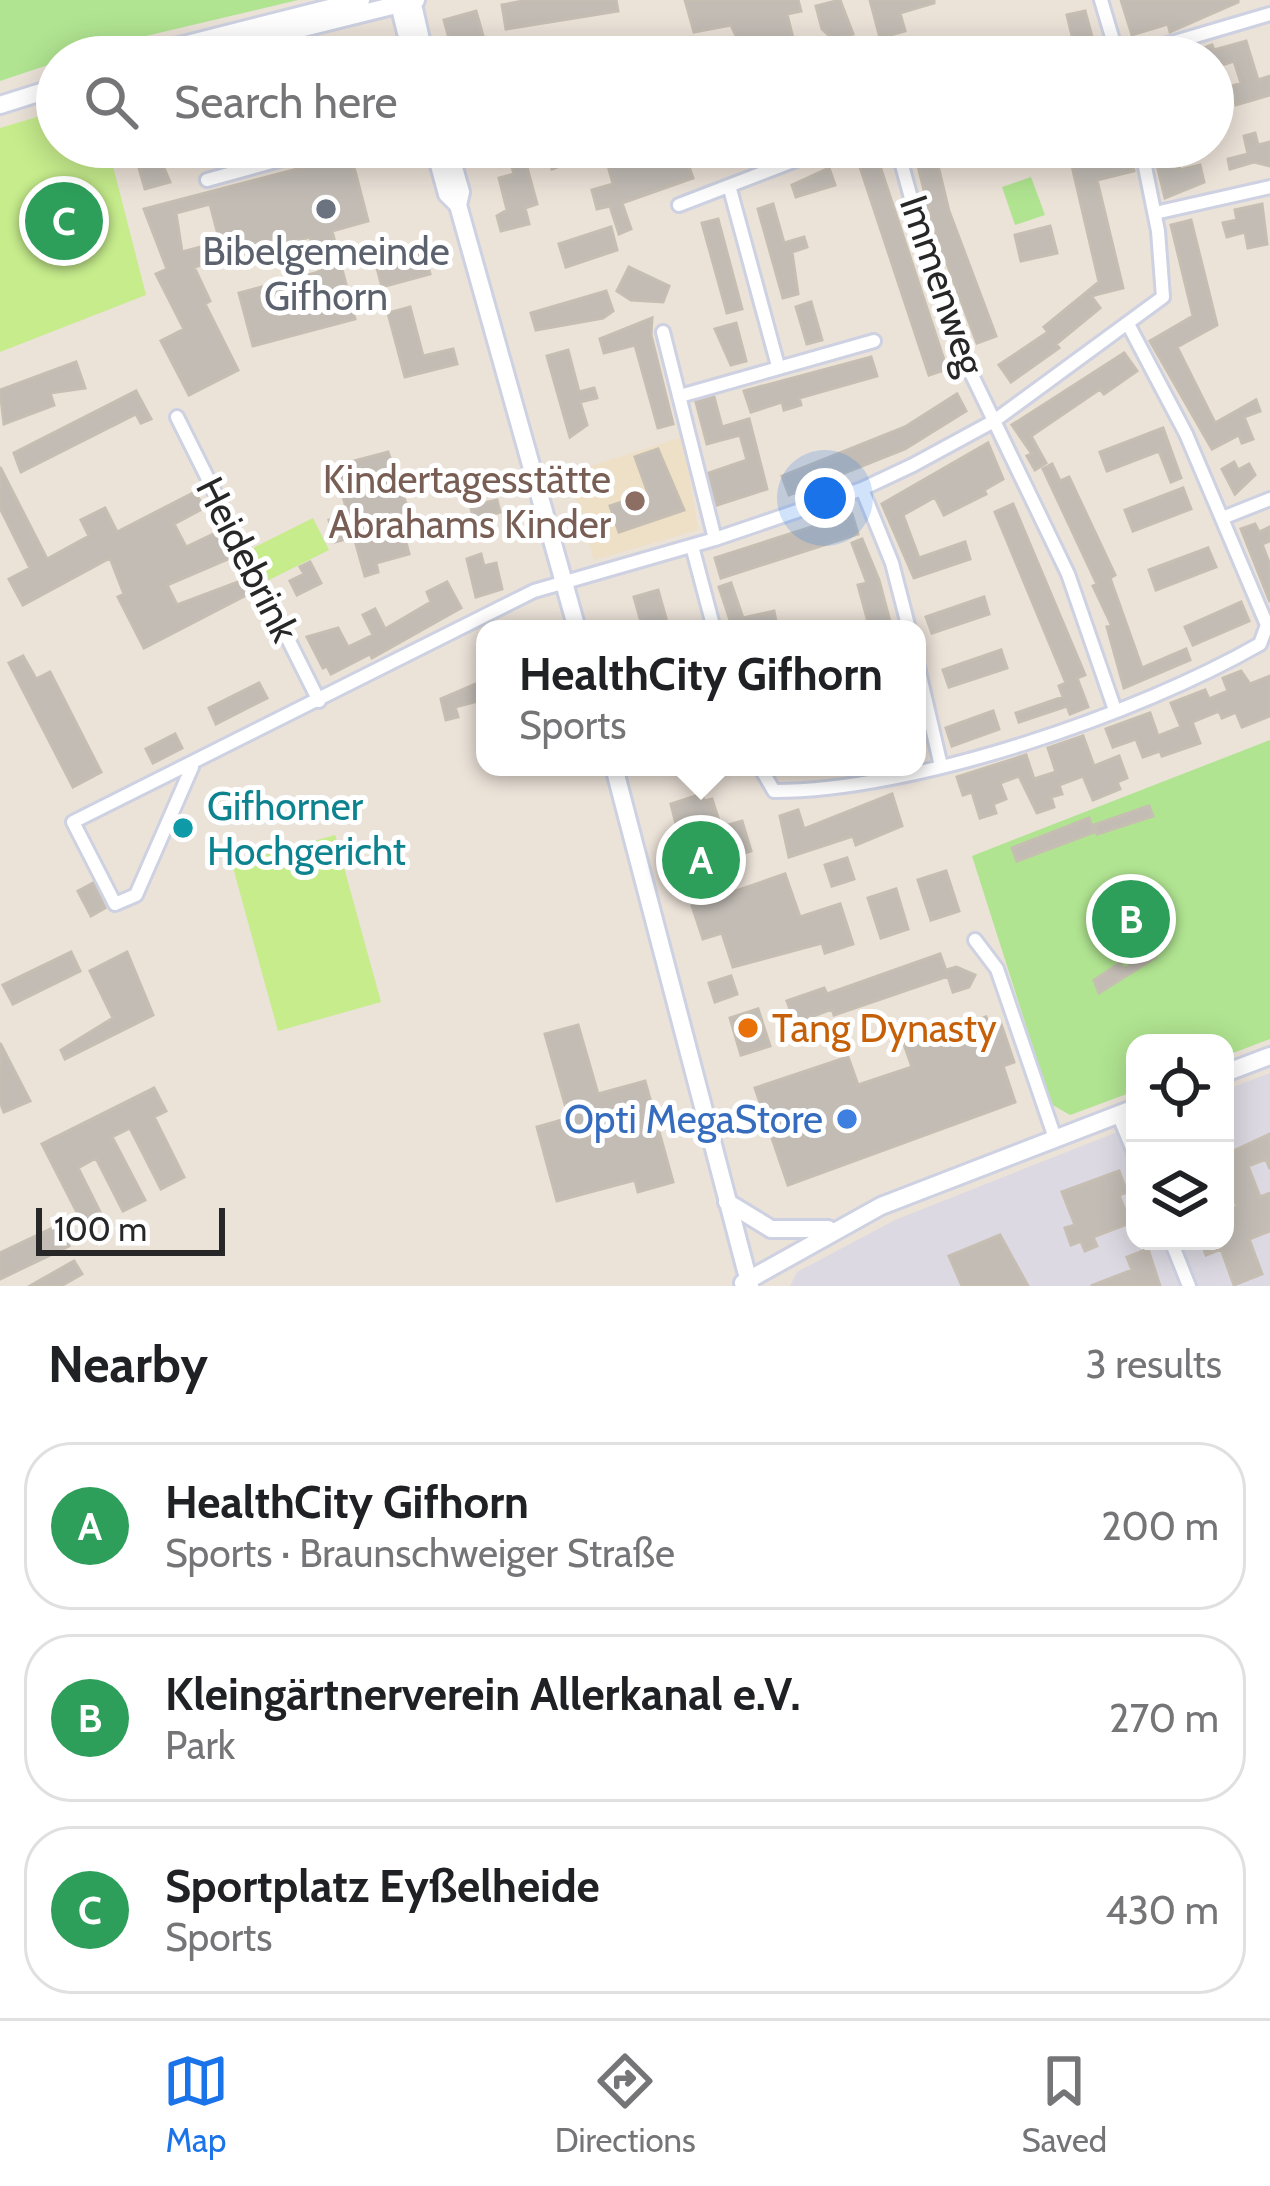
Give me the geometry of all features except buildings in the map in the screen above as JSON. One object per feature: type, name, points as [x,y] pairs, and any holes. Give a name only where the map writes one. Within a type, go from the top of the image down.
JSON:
[{"type":"street","points":[[219,36],[361,0]]},
{"type":"street","points":[[1101,0],[1114,36]]},
{"type":"street","points":[[269,36],[407,1]]},
{"type":"street","points":[[407,1],[410,36]]},
{"type":"street","points":[[407,1],[418,36]]},
{"type":"street","points":[[1194,36],[1270,14]]},
{"type":"street","points":[[0,105],[36,94]]},
{"type":"street","points":[[207,180],[250,168]]},
{"type":"street","points":[[440,168],[447,194],[458,206]]},
{"type":"street","points":[[454,168],[458,206],[574,620]]},
{"type":"street","points":[[680,205],[780,168]]},
{"type":"street","name":"Immenweg","points":[[903,168],[933,278],[994,421],[1068,574],[1115,710]]},
{"type":"street","points":[[478,620],[534,591],[715,539],[862,489],[994,421],[1163,297],[1145,168]]},
{"type":"street","points":[[1155,213],[1270,187]]},
{"type":"street","points":[[730,189],[778,366]]},
{"type":"street","points":[[926,770],[1115,710],[1265,646],[1267,625],[1225,517],[1128,324]]},
{"type":"street","points":[[663,332],[715,539]]},
{"type":"street","points":[[680,396],[874,341]]},
{"type":"street","name":"Heidebrink","points":[[177,417],[320,701]]},
{"type":"street","points":[[862,489],[892,563],[907,620]]},
{"type":"street","points":[[1225,517],[1270,499]]},
{"type":"street","points":[[692,546],[713,620]]},
{"type":"street","points":[[192,767],[136,895],[115,904],[73,823],[476,621]]},
{"type":"street","points":[[926,702],[941,766]]},
{"type":"street","points":[[616,776],[745,1285],[835,1228],[1126,1111]]},
{"type":"street","points":[[765,776],[774,790],[861,786],[901,776]]},
{"type":"street","points":[[975,940],[997,969],[1055,1138]]},
{"type":"street","points":[[1234,1070],[1270,1056]]},
{"type":"street","points":[[727,1202],[771,1229],[835,1228]]},
{"type":"street","points":[[1175,1250],[1190,1286]]},
{"type":"shaded area","name":"Kindertagesstätte Abrahams Kinder","points":[[683,437],[698,530],[594,560],[568,473]]},
{"type":"shaded area","points":[[1270,1073],[1270,1286],[790,1286],[797,1272],[895,1220],[1126,1129],[1126,1250],[1234,1250],[1234,1087]]},
{"type":"green space","points":[[0,0],[298,0],[146,36],[36,36],[36,69],[0,81]]},
{"type":"green space","points":[[36,117],[36,168],[113,168],[146,295],[0,352],[0,128]]},
{"type":"green space","points":[[1031,177],[1045,215],[1015,225],[1002,187]]},
{"type":"green space","points":[[313,518],[329,550],[269,580],[253,548]]},
{"type":"green space","points":[[1270,740],[1270,1039],[1234,1053],[1234,1034],[1126,1034],[1126,1094],[1070,1115],[1051,1104],[972,856]]},
{"type":"green space","points":[[335,835],[381,1002],[278,1031],[232,864]]},
{"type":"place","name":"Bibelgemeinde Gifhorn","points":[[326,209]]},
{"type":"place","name":"Sportplatz Eyßelheide","points":[[64,221]]},
{"type":"place","name":"Kindertagesstätte Abrahams Kinder","points":[[635,501]]},
{"type":"place","name":"Gifhorner Hochgericht","points":[[183,828]]},
{"type":"place","name":"HealthCity Gifhorn","points":[[701,860]]},
{"type":"place","name":"Kleingärtnerverein Allerkanal e.V.","points":[[1131,919]]},
{"type":"place","name":"Tang Dynasty","points":[[748,1028]]},
{"type":"place","name":"Opti MegaStore","points":[[847,1119]]}]
